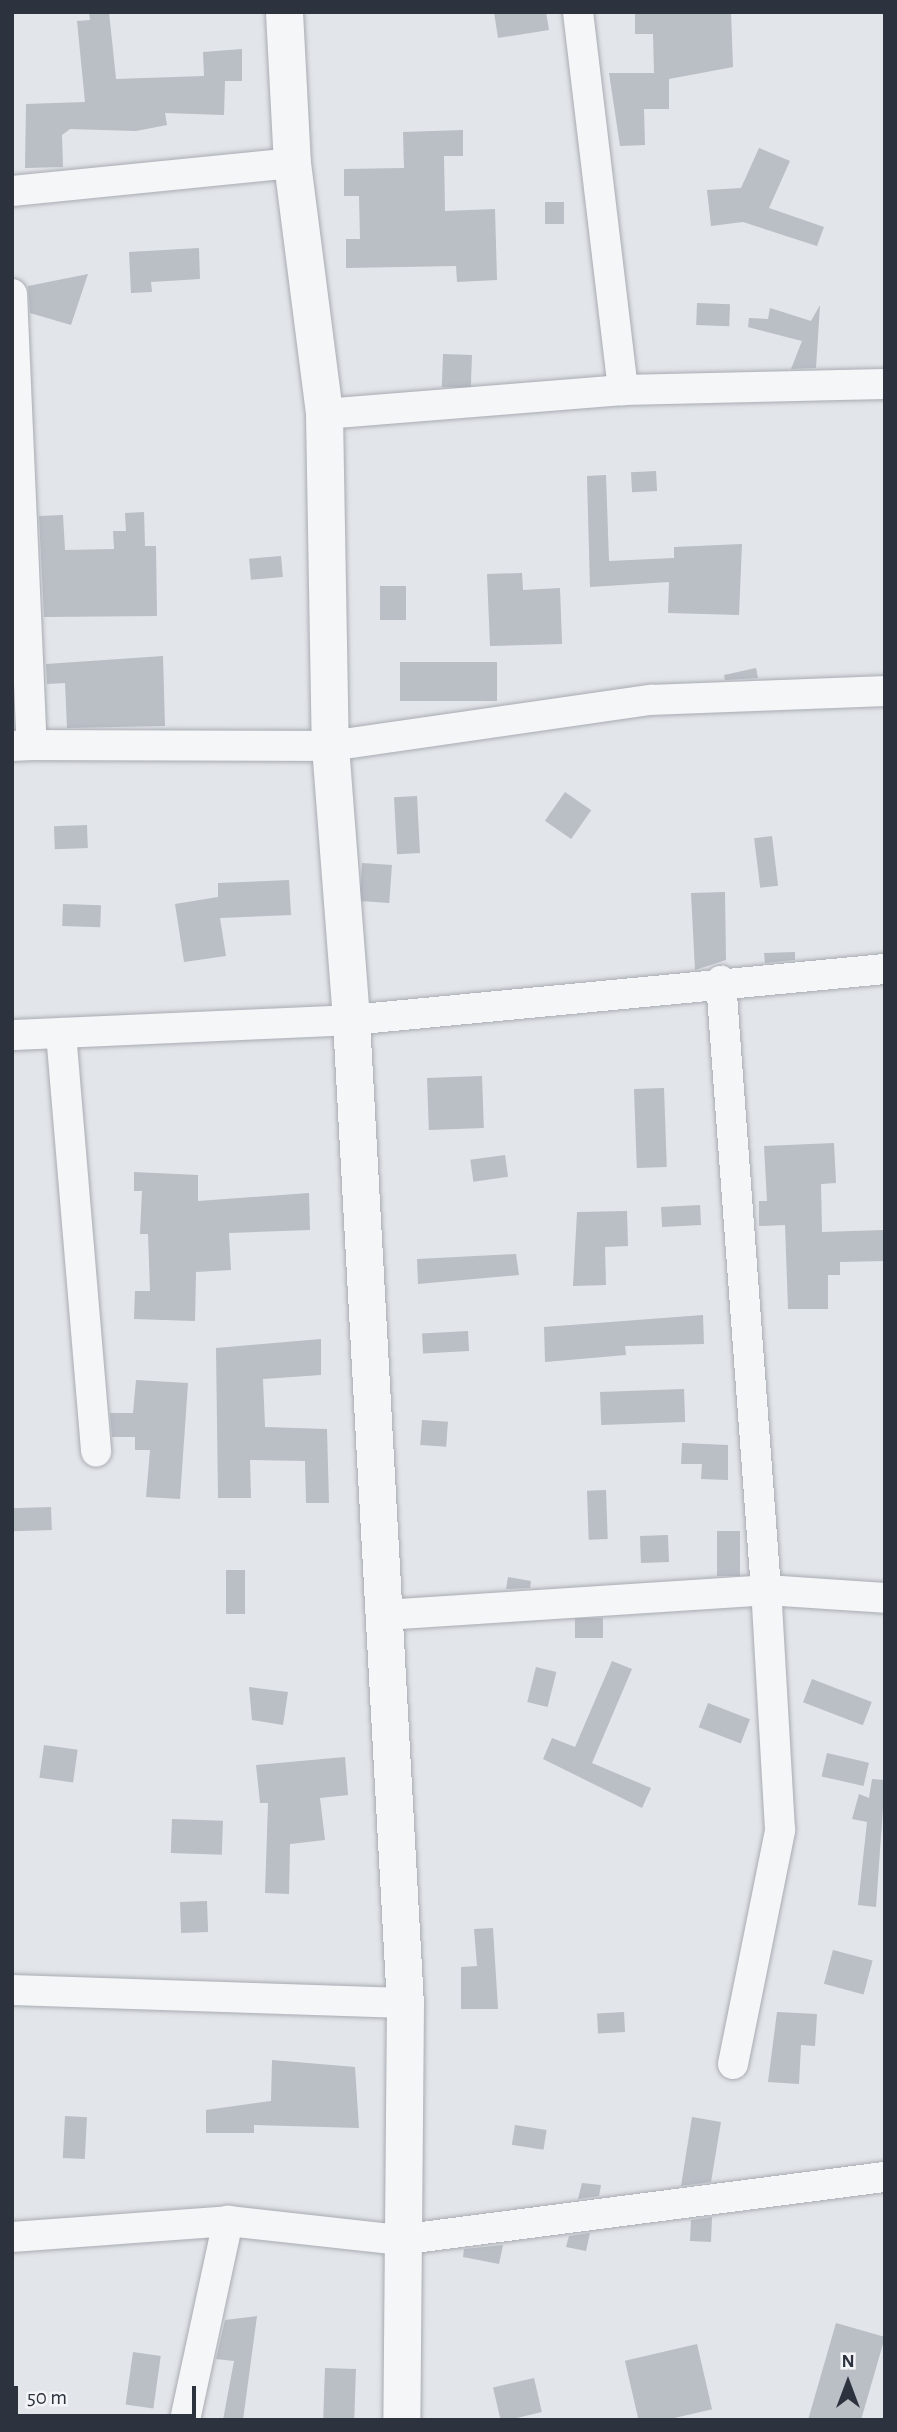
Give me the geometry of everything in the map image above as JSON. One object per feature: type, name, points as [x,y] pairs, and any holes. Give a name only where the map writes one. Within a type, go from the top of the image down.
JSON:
[{"type":"street","points":[[284,12],[292,163],[324,414],[330,746],[351,1020],[405,2003],[399,2240],[401,2420]]},
{"type":"street","points":[[578,12],[623,390]]},
{"type":"street","points":[[12,191],[292,163]]},
{"type":"street","points":[[12,294],[22,746],[330,746],[651,699],[885,691]]},
{"type":"street","points":[[324,414],[623,390],[885,384]]},
{"type":"street","points":[[12,1035],[351,1020],[722,981],[885,969]]},
{"type":"street","points":[[722,981],[780,1830],[733,2064]]},
{"type":"street","points":[[61,1033],[96,1452]]},
{"type":"street","points":[[384,1615],[765,1590],[885,1598]]},
{"type":"street","points":[[12,1990],[405,2003]]},
{"type":"street","points":[[12,2237],[228,2221],[399,2240],[885,2177]]},
{"type":"street","points":[[185,2420],[228,2221]]},
{"type":"building","points":[[89,12],[109,12],[116,79],[204,76],[203,52],[242,49],[242,81],[225,81],[224,115],[165,113],[167,125],[136,131],[70,129],[62,135],[63,167],[25,168],[26,104],[85,102],[77,21],[90,20]]},
{"type":"building","points":[[494,12],[546,12],[549,30],[498,38]]},
{"type":"building","points":[[635,12],[731,12],[733,67],[669,79],[669,109],[644,109],[645,145],[620,146],[609,73],[654,73],[653,34],[635,34]]},
{"type":"building","points":[[463,130],[463,156],[444,156],[445,211],[495,209],[497,280],[457,282],[456,266],[346,268],[346,239],[360,239],[359,196],[344,196],[344,169],[404,168],[403,132]]},
{"type":"building","points":[[759,148],[790,161],[769,208],[824,227],[817,246],[743,222],[711,226],[707,190],[741,188]]},
{"type":"building","points":[[545,202],[564,202],[564,224],[545,224]]},
{"type":"building","points":[[199,248],[200,279],[151,282],[152,292],[131,293],[129,252]]},
{"type":"building","points":[[88,274],[71,325],[30,313],[28,286]]},
{"type":"building","points":[[697,303],[730,304],[729,326],[696,325]]},
{"type":"building","points":[[820,305],[816,368],[791,369],[802,341],[748,327],[749,318],[768,319],[770,308],[811,321]]},
{"type":"building","points":[[443,354],[472,355],[471,388],[442,387]]},
{"type":"building","points":[[656,471],[657,491],[632,492],[631,472]]},
{"type":"building","points":[[606,475],[609,561],[674,558],[674,547],[742,544],[739,615],[668,613],[669,582],[590,587],[587,476]]},
{"type":"building","points":[[144,512],[145,546],[156,546],[157,616],[44,617],[39,516],[63,515],[65,550],[114,549],[113,531],[126,531],[125,513]]},
{"type":"building","points":[[281,556],[283,577],[251,580],[249,559]]},
{"type":"building","points":[[522,573],[523,590],[560,588],[562,644],[490,646],[487,574]]},
{"type":"building","points":[[380,586],[406,586],[406,620],[380,620]]},
{"type":"building","points":[[163,656],[165,726],[67,728],[65,683],[47,684],[46,664]]},
{"type":"building","points":[[400,662],[497,662],[497,701],[400,701]]},
{"type":"building","points":[[756,668],[758,678],[725,680],[724,675]]},
{"type":"building","points":[[565,792],[591,810],[571,839],[545,821]]},
{"type":"building","points":[[417,796],[420,853],[397,854],[394,797]]},
{"type":"building","points":[[87,825],[88,848],[55,849],[54,826]]},
{"type":"building","points":[[772,836],[778,886],[760,888],[754,838]]},
{"type":"building","points":[[362,863],[392,865],[389,903],[359,901]]},
{"type":"building","points":[[289,880],[291,915],[220,918],[226,956],[184,962],[175,904],[218,897],[218,883]]},
{"type":"building","points":[[725,892],[726,960],[695,970],[691,893]]},
{"type":"building","points":[[63,904],[101,905],[100,927],[62,926]]},
{"type":"building","points":[[795,952],[795,960],[765,963],[764,953]]},
{"type":"building","points":[[482,1076],[484,1128],[429,1130],[427,1078]]},
{"type":"building","points":[[664,1088],[667,1167],[637,1168],[634,1089]]},
{"type":"building","points":[[834,1143],[836,1183],[821,1184],[822,1232],[884,1230],[885,1261],[840,1262],[840,1275],[828,1275],[828,1309],[788,1309],[785,1225],[759,1226],[759,1201],[767,1201],[764,1146]]},
{"type":"building","points":[[505,1155],[508,1177],[473,1182],[470,1160]]},
{"type":"building","points":[[134,1172],[198,1175],[198,1201],[309,1193],[310,1230],[229,1233],[231,1270],[196,1272],[195,1321],[134,1319],[135,1291],[150,1291],[148,1234],[140,1234],[142,1191],[134,1191]]},
{"type":"building","points":[[700,1205],[701,1225],[662,1227],[661,1207]]},
{"type":"building","points":[[627,1211],[628,1246],[605,1247],[606,1285],[573,1286],[577,1212]]},
{"type":"building","points":[[516,1254],[519,1275],[418,1284],[417,1259]]},
{"type":"building","points":[[703,1315],[704,1344],[625,1346],[626,1355],[545,1362],[544,1327]]},
{"type":"building","points":[[468,1331],[469,1351],[423,1353],[422,1333]]},
{"type":"building","points":[[321,1339],[321,1375],[263,1379],[265,1427],[327,1429],[329,1503],[306,1503],[305,1461],[250,1460],[251,1498],[218,1498],[216,1348]]},
{"type":"building","points":[[136,1380],[188,1383],[180,1499],[146,1497],[150,1450],[135,1450],[135,1437],[112,1437],[110,1413],[133,1413]]},
{"type":"building","points":[[684,1389],[685,1422],[601,1425],[600,1392]]},
{"type":"building","points":[[422,1420],[448,1422],[446,1447],[420,1445]]},
{"type":"building","points":[[682,1443],[728,1445],[728,1480],[701,1479],[702,1464],[681,1464]]},
{"type":"building","points":[[606,1490],[608,1539],[589,1540],[587,1491]]},
{"type":"building","points":[[51,1507],[52,1530],[13,1531],[12,1508]]},
{"type":"building","points":[[717,1531],[740,1531],[740,1576],[717,1576]]},
{"type":"building","points":[[668,1535],[669,1562],[641,1563],[640,1536]]},
{"type":"building","points":[[226,1570],[245,1570],[245,1614],[226,1614]]},
{"type":"building","points":[[508,1577],[531,1581],[530,1588],[506,1589]]},
{"type":"building","points":[[575,1618],[603,1618],[603,1638],[575,1638]]},
{"type":"building","points":[[612,1661],[632,1669],[592,1763],[651,1788],[642,1808],[543,1759],[552,1738],[575,1747]]},
{"type":"building","points":[[536,1667],[556,1672],[548,1707],[527,1702]]},
{"type":"building","points":[[812,1679],[872,1702],[863,1725],[803,1702]]},
{"type":"building","points":[[249,1687],[288,1692],[283,1725],[252,1720]]},
{"type":"building","points":[[708,1703],[750,1719],[741,1743],[699,1727]]},
{"type":"building","points":[[44,1745],[78,1750],[73,1782],[39,1778]]},
{"type":"building","points":[[827,1753],[869,1763],[863,1786],[822,1776]]},
{"type":"building","points":[[345,1757],[348,1795],[320,1798],[325,1840],[290,1844],[289,1894],[265,1893],[268,1803],[260,1803],[256,1765]]},
{"type":"building","points":[[872,1779],[885,1780],[876,1907],[858,1905],[867,1822],[852,1819],[859,1794],[869,1798]]},
{"type":"building","points":[[172,1819],[223,1821],[222,1855],[171,1853]]},
{"type":"building","points":[[207,1901],[208,1932],[181,1933],[180,1902]]},
{"type":"building","points":[[493,1928],[498,2009],[461,2009],[461,1967],[477,1966],[474,1929]]},
{"type":"building","points":[[833,1950],[873,1961],[864,1994],[824,1984]]},
{"type":"building","points":[[624,2012],[625,2032],[598,2033],[597,2013]]},
{"type":"building","points":[[777,2012],[817,2014],[815,2046],[801,2045],[799,2084],[768,2082]]},
{"type":"building","points":[[272,2060],[355,2067],[359,2128],[254,2125],[254,2133],[206,2133],[206,2110],[271,2101]]},
{"type":"building","points":[[65,2116],[87,2117],[85,2159],[63,2158]]},
{"type":"building","points":[[692,2117],[721,2122],[711,2182],[681,2186]]},
{"type":"building","points":[[515,2125],[547,2130],[543,2150],[512,2145]]},
{"type":"building","points":[[582,2183],[601,2185],[599,2196],[578,2199]]},
{"type":"building","points":[[712,2217],[711,2242],[690,2241],[691,2220]]},
{"type":"building","points":[[590,2233],[586,2251],[566,2247],[569,2236]]},
{"type":"building","points":[[503,2245],[499,2264],[463,2257],[464,2249]]},
{"type":"building","points":[[257,2316],[243,2420],[223,2420],[234,2361],[216,2359],[225,2320]]},
{"type":"building","points":[[836,2323],[885,2337],[861,2420],[808,2420]]},
{"type":"building","points":[[697,2344],[712,2409],[666,2420],[639,2420],[625,2361]]},
{"type":"building","points":[[133,2352],[161,2356],[153,2408],[126,2404]]},
{"type":"building","points":[[325,2368],[356,2369],[354,2420],[323,2420]]},
{"type":"building","points":[[534,2378],[542,2412],[501,2420],[493,2387]]}]
